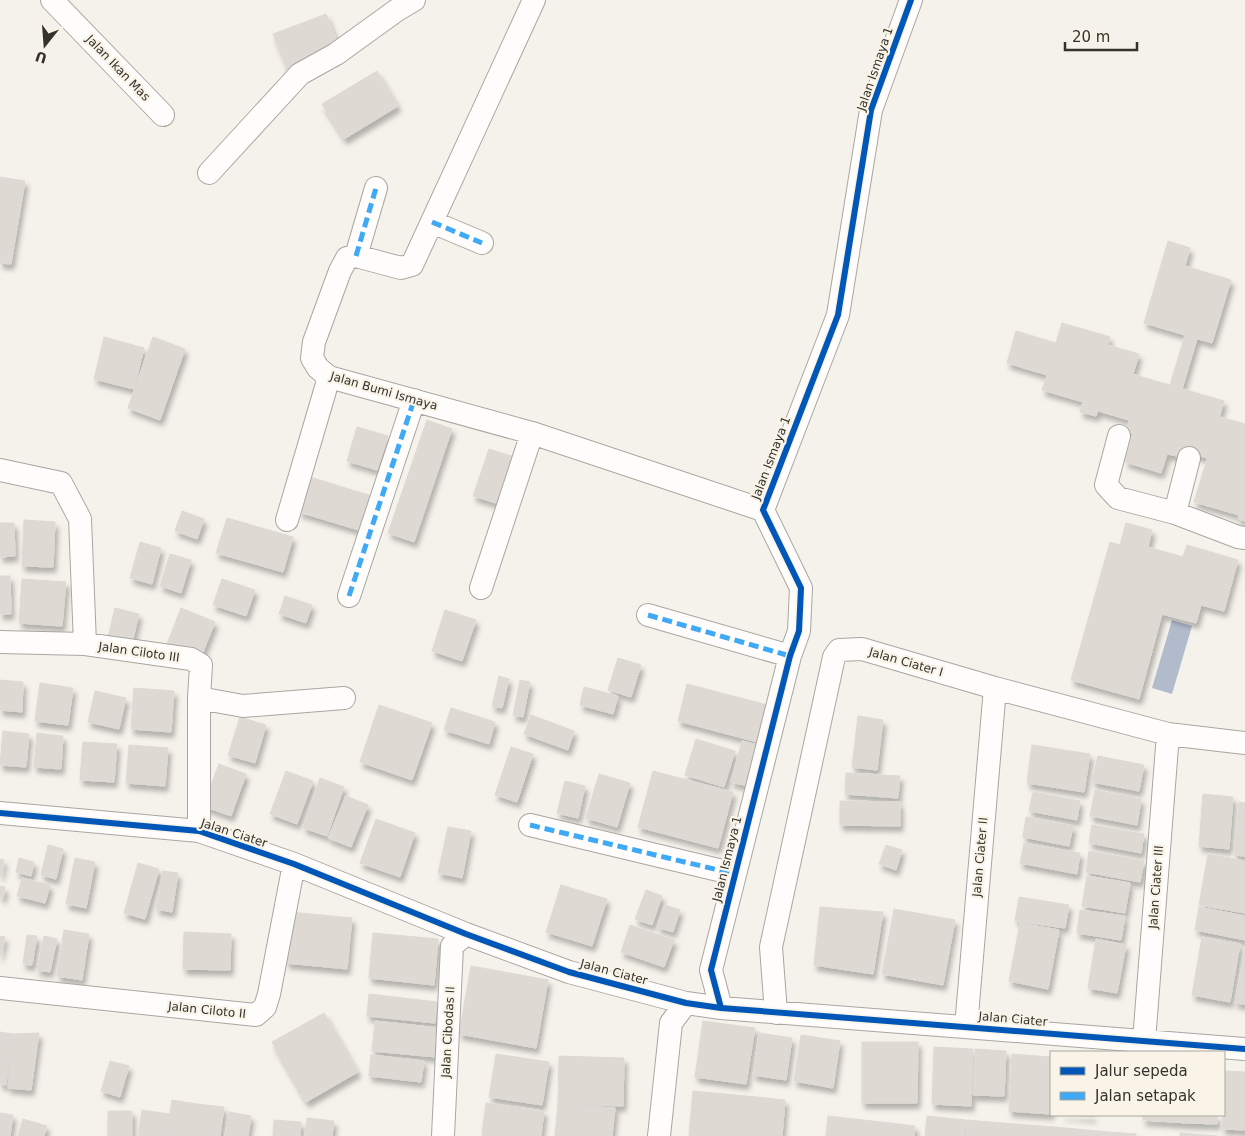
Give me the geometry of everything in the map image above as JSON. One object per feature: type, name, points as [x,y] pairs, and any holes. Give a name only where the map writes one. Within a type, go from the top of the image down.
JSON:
[{"type":"street","name":"Jalan Ikan Mas","points":[[52,0],[163,115]]},
{"type":"street","points":[[209,173],[300,74],[336,54],[414,0]]},
{"type":"street","points":[[376,188],[356,256],[401,268],[412,265],[534,0]]},
{"type":"street","name":"Jalan Ismaya 1","points":[[721,1008],[711,970],[790,656],[799,631],[801,588],[763,510],[838,315],[871,110],[911,0]]},
{"type":"street","points":[[432,222],[482,243]]},
{"type":"street","name":"Jalan Bumi Ismaya","points":[[356,256],[347,258],[340,271],[314,342],[312,358],[318,368],[329,377],[532,433],[763,510]]},
{"type":"street","points":[[287,520],[329,377]]},
{"type":"street","points":[[349,596],[414,400]]},
{"type":"street","points":[[481,588],[532,433]]},
{"type":"street","points":[[1119,436],[1106,485],[1118,498],[1175,513],[1245,538]]},
{"type":"street","points":[[1175,513],[1189,458]]},
{"type":"street","points":[[0,470],[61,483],[80,518],[85,644]]},
{"type":"street","points":[[648,615],[790,656]]},
{"type":"street","name":"Jalan Ciloto III","points":[[0,642],[85,644],[190,659],[201,665],[199,698],[199,831]]},
{"type":"street","name":"Jalan Ciater I","points":[[776,1012],[770,947],[834,657],[839,650],[862,649],[995,688],[1168,734],[1245,743]]},
{"type":"street","name":"Jalan Ciater II","points":[[966,1026],[995,688]]},
{"type":"street","points":[[199,698],[243,706],[344,698]]},
{"type":"street","name":"Jalan Ciater III","points":[[1144,1041],[1168,734]]},
{"type":"street","name":"Jalan Ciater","points":[[0,813],[199,831],[294,864],[466,934],[569,972],[686,1003],[721,1008],[1245,1048]]},
{"type":"street","points":[[530,825],[735,874]]},
{"type":"street","name":"Jalan Ciloto II","points":[[0,988],[256,1015],[265,1008],[269,994],[294,864]]},
{"type":"street","name":"Jalan Cibodas II","points":[[443,1136],[452,946],[466,934]]},
{"type":"street","points":[[659,1136],[671,1023],[686,1003]]},
{"type":"water","points":[[1172,620],[1192,626],[1172,694],[1152,688]]},
{"type":"building","points":[[326,14],[340,49],[287,69],[273,34]]},
{"type":"building","points":[[377,71],[398,106],[344,139],[322,104]]},
{"type":"building","points":[[0,177],[25,181],[11,264],[0,263]]},
{"type":"building","points":[[1168,241],[1190,248],[1185,266],[1231,280],[1212,343],[1144,323]]},
{"type":"building","points":[[1062,323],[1110,337],[1108,345],[1139,354],[1133,374],[1142,377],[1129,420],[1098,411],[1096,416],[1080,412],[1083,402],[1042,390],[1047,375],[1007,363],[1016,331],[1056,343]]},
{"type":"building","points":[[1185,335],[1197,339],[1182,389],[1170,385]]},
{"type":"building","points":[[104,337],[144,348],[134,389],[94,379]]},
{"type":"building","points":[[153,337],[185,349],[160,420],[128,408]]},
{"type":"building","points":[[1142,377],[1224,401],[1207,458],[1179,450],[1177,456],[1167,454],[1161,473],[1125,462],[1133,434],[1126,431]]},
{"type":"building","points":[[1220,417],[1245,424],[1245,521],[1238,519],[1239,515],[1194,502]]},
{"type":"building","points":[[427,420],[452,429],[414,542],[388,533]]},
{"type":"building","points":[[357,427],[388,436],[377,470],[347,461]]},
{"type":"building","points":[[489,449],[521,459],[506,506],[473,496]]},
{"type":"building","points":[[310,477],[375,497],[365,532],[299,512]]},
{"type":"building","points":[[182,511],[204,519],[197,539],[175,531]]},
{"type":"building","points":[[227,518],[293,537],[283,572],[216,553]]},
{"type":"building","points":[[24,520],[55,522],[53,567],[22,566]]},
{"type":"building","points":[[0,523],[14,523],[15,556],[0,557]]},
{"type":"building","points":[[1126,523],[1152,530],[1148,547],[1183,557],[1187,545],[1238,560],[1224,611],[1201,605],[1196,623],[1162,614],[1139,699],[1071,680],[1110,542],[1120,545]]},
{"type":"building","points":[[140,542],[161,548],[152,584],[130,578]]},
{"type":"building","points":[[170,554],[191,560],[181,593],[160,586]]},
{"type":"building","points":[[0,576],[10,576],[11,614],[0,614]]},
{"type":"building","points":[[22,579],[66,582],[62,626],[19,623]]},
{"type":"building","points":[[222,579],[255,590],[246,616],[213,605]]},
{"type":"building","points":[[285,596],[312,605],[306,623],[279,614]]},
{"type":"building","points":[[115,608],[139,614],[132,643],[108,637]]},
{"type":"building","points":[[181,608],[215,622],[201,657],[167,644]]},
{"type":"building","points":[[445,610],[476,620],[462,661],[432,651]]},
{"type":"building","points":[[618,658],[641,665],[631,697],[608,690]]},
{"type":"building","points":[[499,676],[509,679],[502,708],[492,706]]},
{"type":"building","points":[[0,680],[23,682],[22,712],[0,710]]},
{"type":"building","points":[[520,680],[530,682],[523,717],[513,715]]},
{"type":"building","points":[[40,683],[73,688],[68,725],[35,721]]},
{"type":"building","points":[[687,684],[771,706],[761,743],[678,721]]},
{"type":"building","points":[[584,687],[618,696],[613,714],[580,705]]},
{"type":"building","points":[[134,688],[174,691],[171,732],[131,729]]},
{"type":"building","points":[[95,691],[126,698],[119,729],[88,722]]},
{"type":"building","points":[[379,705],[432,723],[412,780],[360,762]]},
{"type":"building","points":[[451,708],[495,722],[489,744],[444,730]]},
{"type":"building","points":[[531,715],[574,731],[568,750],[524,734]]},
{"type":"building","points":[[858,716],[883,720],[877,770],[852,767]]},
{"type":"building","points":[[240,717],[266,725],[255,763],[228,755]]},
{"type":"building","points":[[3,731],[29,734],[26,767],[0,765]]},
{"type":"building","points":[[37,733],[63,736],[61,769],[34,767]]},
{"type":"building","points":[[696,739],[735,751],[724,787],[685,775]]},
{"type":"building","points":[[742,741],[762,746],[752,787],[731,782]]},
{"type":"building","points":[[83,742],[117,744],[114,782],[80,780]]},
{"type":"building","points":[[129,745],[168,748],[165,786],[126,783]]},
{"type":"building","points":[[1032,745],[1090,754],[1084,792],[1027,783]]},
{"type":"building","points":[[511,747],[533,754],[517,802],[495,795]]},
{"type":"building","points":[[1098,756],[1144,765],[1139,791],[1092,782]]},
{"type":"building","points":[[219,764],[246,774],[231,816],[203,806]]},
{"type":"building","points":[[286,771],[313,781],[297,824],[270,814]]},
{"type":"building","points":[[653,771],[733,792],[718,848],[638,827]]},
{"type":"building","points":[[846,773],[900,776],[898,798],[845,794]]},
{"type":"building","points":[[599,774],[630,783],[617,827],[586,818]]},
{"type":"building","points":[[320,778],[344,787],[327,836],[303,828]]},
{"type":"building","points":[[565,781],[585,786],[578,818],[557,813]]},
{"type":"building","points":[[1095,790],[1141,799],[1137,825],[1090,816]]},
{"type":"building","points":[[1033,792],[1080,801],[1077,820],[1029,811]]},
{"type":"building","points":[[1203,794],[1233,797],[1229,849],[1199,846]]},
{"type":"building","points":[[346,796],[368,805],[351,847],[328,838]]},
{"type":"building","points":[[840,801],[900,802],[900,826],[840,825]]},
{"type":"building","points":[[1239,802],[1245,803],[1245,856],[1234,855]]},
{"type":"building","points":[[1026,817],[1073,826],[1069,846],[1023,837]]},
{"type":"building","points":[[376,819],[415,833],[400,877],[360,863]]},
{"type":"building","points":[[1092,825],[1144,834],[1141,853],[1089,843]]},
{"type":"building","points":[[448,827],[471,831],[462,878],[438,873]]},
{"type":"building","points":[[1024,843],[1080,853],[1077,874],[1020,863]]},
{"type":"building","points":[[48,845],[63,849],[56,879],[41,875]]},
{"type":"building","points":[[886,845],[902,850],[896,870],[879,864]]},
{"type":"building","points":[[1089,851],[1144,861],[1140,882],[1086,872]]},
{"type":"building","points":[[1208,854],[1245,861],[1245,913],[1199,905]]},
{"type":"building","points":[[19,858],[34,862],[31,876],[16,872]]},
{"type":"building","points":[[75,858],[95,862],[86,908],[66,904]]},
{"type":"building","points":[[0,859],[4,860],[1,876],[0,876]]},
{"type":"building","points":[[138,863],[159,869],[145,919],[124,913]]},
{"type":"building","points":[[163,871],[178,873],[172,912],[156,909]]},
{"type":"building","points":[[1087,876],[1130,883],[1125,913],[1082,906]]},
{"type":"building","points":[[22,878],[50,885],[45,903],[17,896]]},
{"type":"building","points":[[561,885],[607,899],[592,946],[546,932]]},
{"type":"building","points":[[0,886],[5,887],[3,898],[0,897]]},
{"type":"building","points":[[646,890],[662,896],[652,925],[635,919]]},
{"type":"building","points":[[1019,897],[1069,905],[1065,928],[1015,921]]},
{"type":"building","points":[[665,905],[680,910],[673,932],[657,927]]},
{"type":"building","points":[[820,907],[883,912],[873,974],[814,965]]},
{"type":"building","points":[[1199,907],[1245,916],[1245,940],[1195,930]]},
{"type":"building","points":[[894,909],[955,920],[943,985],[882,974]]},
{"type":"building","points":[[1080,910],[1125,916],[1121,940],[1077,933]]},
{"type":"building","points":[[290,912],[352,918],[347,969],[286,963]]},
{"type":"building","points":[[1020,923],[1059,930],[1048,989],[1009,981]]},
{"type":"building","points":[[630,925],[674,940],[664,967],[621,952]]},
{"type":"building","points":[[64,930],[89,934],[82,980],[57,976]]},
{"type":"building","points":[[184,932],[231,934],[230,970],[183,969]]},
{"type":"building","points":[[373,933],[438,939],[434,985],[369,978]]},
{"type":"building","points":[[27,935],[37,936],[32,965],[23,964]]},
{"type":"building","points":[[0,936],[5,937],[0,957]]},
{"type":"building","points":[[44,936],[57,939],[50,972],[37,970]]},
{"type":"building","points":[[1202,937],[1240,944],[1230,1002],[1192,995]]},
{"type":"building","points":[[1096,939],[1126,945],[1117,993],[1088,988]]},
{"type":"building","points":[[1245,949],[1245,1004],[1235,1003]]},
{"type":"building","points":[[471,966],[548,980],[536,1048],[459,1034]]},
{"type":"building","points":[[369,994],[437,1002],[435,1023],[367,1016]]},
{"type":"building","points":[[324,1013],[358,1072],[306,1102],[272,1042]]},
{"type":"building","points":[[375,1021],[439,1028],[436,1057],[372,1051]]},
{"type":"building","points":[[703,1021],[755,1028],[746,1084],[695,1077]]},
{"type":"building","points":[[0,1032],[12,1034],[6,1085],[0,1084]]},
{"type":"building","points":[[39,1033],[31,1090],[8,1088],[12,1034]]},
{"type":"building","points":[[759,1033],[792,1038],[786,1080],[753,1075]]},
{"type":"building","points":[[801,1035],[840,1041],[833,1088],[794,1081]]},
{"type":"building","points":[[862,1042],[918,1042],[917,1103],[862,1103]]},
{"type":"building","points":[[934,1047],[973,1049],[971,1106],[932,1104]]},
{"type":"building","points":[[975,1049],[1006,1051],[1004,1096],[973,1095]]},
{"type":"building","points":[[496,1054],[549,1062],[542,1105],[489,1097]]},
{"type":"building","points":[[1012,1054],[1050,1057],[1050,1114],[1009,1111]]},
{"type":"building","points":[[371,1055],[424,1061],[421,1082],[369,1076]]},
{"type":"building","points":[[559,1056],[624,1058],[623,1106],[558,1104]]},
{"type":"building","points":[[110,1061],[129,1066],[120,1097],[101,1091]]},
{"type":"building","points":[[1225,1071],[1245,1072],[1245,1130],[1222,1129],[1223,1116],[1225,1116]]},
{"type":"building","points":[[693,1091],[747,1096],[743,1136],[689,1136]]},
{"type":"building","points":[[747,1096],[785,1100],[782,1136],[743,1136]]},
{"type":"building","points":[[172,1100],[197,1104],[192,1136],[167,1136]]},
{"type":"building","points":[[486,1103],[544,1111],[541,1136],[482,1135]]},
{"type":"building","points":[[197,1104],[224,1107],[220,1136],[193,1136]]},
{"type":"building","points":[[558,1104],[615,1108],[612,1136],[555,1136]]},
{"type":"building","points":[[142,1110],[170,1114],[166,1136],[138,1136]]},
{"type":"building","points":[[108,1111],[132,1111],[132,1136],[108,1136]]},
{"type":"building","points":[[229,1112],[251,1116],[248,1136],[225,1136]]},
{"type":"building","points":[[0,1113],[13,1115],[10,1136],[0,1136]]},
{"type":"building","points":[[828,1116],[881,1122],[880,1136],[826,1136]]},
{"type":"building","points":[[927,1116],[966,1120],[964,1136],[925,1136]]},
{"type":"building","points":[[1143,1116],[1189,1116],[1188,1123],[1143,1120]]},
{"type":"building","points":[[1189,1116],[1217,1116],[1217,1124],[1188,1123]]},
{"type":"building","points":[[307,1118],[334,1121],[332,1136],[305,1136]]},
{"type":"building","points":[[23,1119],[47,1126],[44,1136],[18,1136]]},
{"type":"building","points":[[274,1120],[301,1122],[300,1136],[273,1136]]},
{"type":"building","points":[[967,1120],[1002,1123],[1001,1136],[966,1136]]},
{"type":"building","points":[[881,1122],[915,1126],[914,1136],[880,1136]]},
{"type":"building","points":[[1002,1123],[1055,1127],[1055,1136],[1001,1136]]},
{"type":"building","points":[[1055,1127],[1097,1131],[1096,1136],[1055,1136]]},
{"type":"building","points":[[1097,1131],[1136,1134],[1136,1136],[1096,1136]]},
{"type":"building","points":[[1180,1133],[1217,1136],[1180,1136]]},
{"type":"marked path","points":[[356,256],[376,188]]},
{"type":"marked path","points":[[432,222],[482,243]]},
{"type":"marked path","points":[[349,596],[414,400]]},
{"type":"marked path","points":[[648,615],[790,656]]},
{"type":"marked path","points":[[530,825],[735,874]]},
{"type":"cycle path","points":[[721,1008],[711,970],[790,656],[799,631],[801,588],[763,510],[838,315],[871,110],[911,0]]},
{"type":"cycle path","points":[[0,813],[199,831],[294,864],[466,934],[569,972],[686,1003],[721,1008],[1245,1049]]}]
